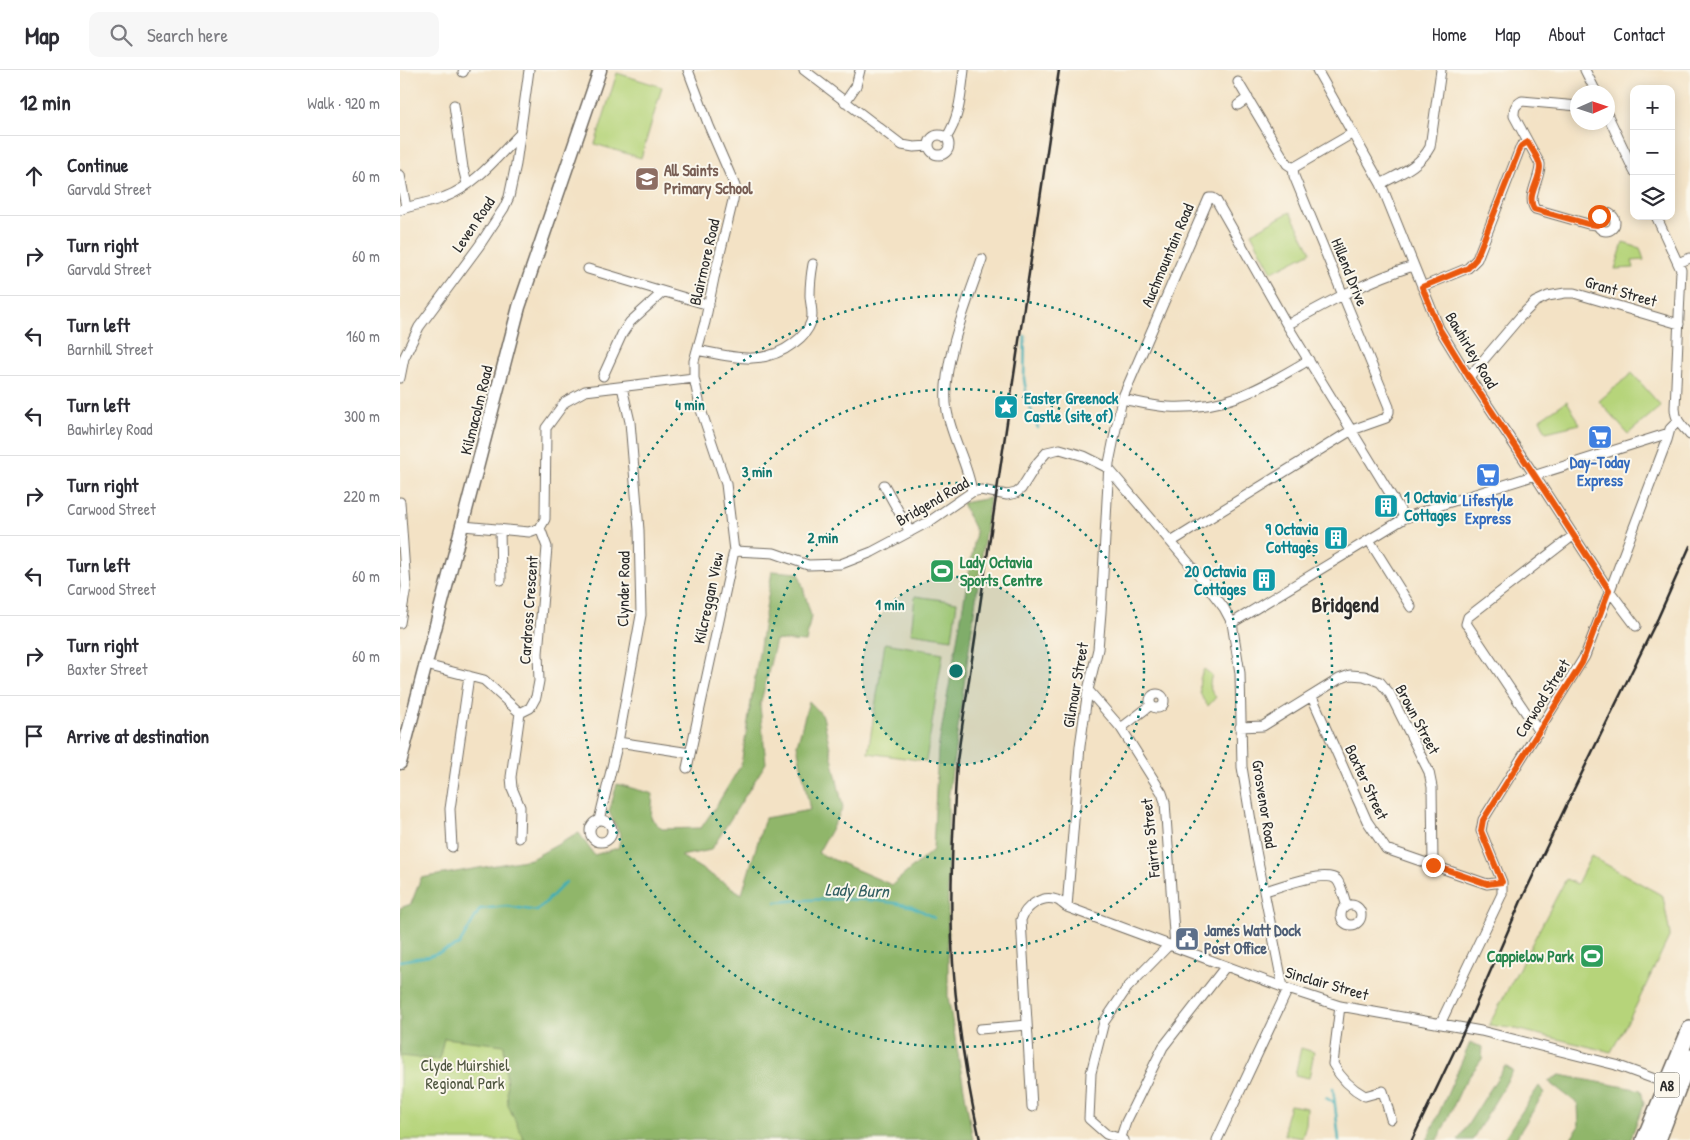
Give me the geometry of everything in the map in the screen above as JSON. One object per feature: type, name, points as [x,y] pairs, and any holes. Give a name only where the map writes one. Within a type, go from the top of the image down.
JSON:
[{"type":"highway","name":"A8","points":[[1658,1140],[1690,1029]]},
{"type":"highway","name":"A8","points":[[1644,1140],[1690,1057]]},
{"type":"main road","name":"Kilmacolm Road","points":[[400,763],[519,307],[600,70]]},
{"type":"street","name":"Leven Road","points":[[400,378],[404,358],[419,326],[479,246],[504,208],[513,185],[529,70]]},
{"type":"street","name":"Blairmore Road","points":[[688,70],[709,126],[735,186],[709,305],[694,361],[694,378]]},
{"type":"street","points":[[804,70],[902,145],[914,147],[930,146]]},
{"type":"street","points":[[845,102],[856,86],[860,70]]},
{"type":"street","points":[[946,138],[936,136],[931,140],[930,146],[935,154],[944,154],[949,146],[946,138],[956,119],[964,70]]},
{"type":"street","name":"Bawhirley Road","points":[[1317,70],[1381,184],[1439,328],[1469,377],[1609,590],[1636,626]]},
{"type":"street","points":[[1381,184],[1417,164],[1426,155],[1430,147],[1441,70]]},
{"type":"street","points":[[1586,70],[1593,85]]},
{"type":"street","points":[[1238,82],[1287,164],[1293,168],[1353,133]]},
{"type":"street","points":[[1238,105],[1248,98]]},
{"type":"street","points":[[1570,105],[1528,100],[1516,104],[1514,109],[1514,116],[1540,164],[1531,204],[1534,209],[1597,225]]},
{"type":"street","points":[[454,105],[467,184]]},
{"type":"street","points":[[1615,130],[1630,163]]},
{"type":"street","points":[[400,175],[403,209],[446,197],[476,178],[520,134]]},
{"type":"street","points":[[1422,287],[1468,268],[1476,259],[1521,146],[1528,142]]},
{"type":"street","name":"Hillend Drive","points":[[1293,168],[1294,176],[1389,407],[1386,418],[1352,430]]},
{"type":"street","name":"Auchmountain Road","points":[[1108,468],[1122,399],[1208,198],[1216,200],[1287,324]]},
{"type":"street","points":[[1658,220],[1682,276],[1674,408],[1677,419],[1690,434]]},
{"type":"street","points":[[1678,263],[1690,258]]},
{"type":"street","points":[[972,492],[970,478],[957,445],[947,410],[947,378],[954,343],[982,259]]},
{"type":"street","points":[[697,350],[749,359],[782,352],[805,334],[811,322],[810,282],[813,264]]},
{"type":"street","points":[[1405,518],[1287,324],[1343,294],[1393,272],[1413,266]]},
{"type":"street","points":[[588,270],[709,305]]},
{"type":"street","points":[[603,376],[622,334],[630,322],[663,292]]},
{"type":"street","name":"Grant Street","points":[[1469,377],[1520,317],[1535,302],[1548,296],[1574,293],[1679,324]]},
{"type":"street","points":[[1122,399],[1167,406],[1210,405],[1231,400],[1257,390],[1309,360]]},
{"type":"street","name":"Cardross Crescent","points":[[520,713],[530,708],[536,697],[539,681],[538,653],[547,547],[540,528],[544,518],[546,428],[565,402],[585,391],[694,378]]},
{"type":"street","name":"Kilcreggan View","points":[[687,768],[734,551],[726,484],[701,410],[694,378]]},
{"type":"street","name":"Clynder Road","points":[[599,820],[618,742],[642,615],[639,530],[630,422],[622,387]]},
{"type":"street","name":"Carwood Street","points":[[1502,882],[1483,837],[1482,826],[1485,816],[1586,656],[1671,426],[1677,419]]},
{"type":"street","points":[[1170,542],[1352,430]]},
{"type":"street","points":[[1232,623],[1405,518],[1534,474],[1669,433]]},
{"type":"street","name":"Bridgend Road","points":[[734,551],[774,553],[808,566],[842,564],[872,552],[930,521],[972,492],[981,490],[1007,495],[1016,493],[1021,489],[1038,462],[1047,452],[1060,449],[1084,456],[1108,468],[1224,608],[1232,623]]},
{"type":"street","name":"Gilmour Street","points":[[1067,907],[1080,746],[1088,690],[1099,640],[1108,468]]},
{"type":"street","points":[[884,485],[910,532]]},
{"type":"street","points":[[400,502],[406,588],[400,623]]},
{"type":"street","points":[[463,526],[530,532],[540,528]]},
{"type":"street","points":[[500,529],[501,580]]},
{"type":"street","points":[[1538,732],[1468,626],[1466,620],[1574,535]]},
{"type":"street","points":[[1369,540],[1411,608]]},
{"type":"street","name":"Grosvenor Road","points":[[1232,623],[1240,673],[1242,767],[1256,851],[1286,988]]},
{"type":"street","points":[[426,665],[484,680],[520,713],[511,777],[512,788],[520,807],[519,838]]},
{"type":"street","name":"Brown Street","points":[[1240,726],[1263,726],[1339,679],[1350,675],[1364,676],[1380,682],[1390,694],[1429,772],[1432,787],[1433,865]]},
{"type":"street","points":[[452,847],[450,809],[468,676]]},
{"type":"street","name":"Fairrie Street","points":[[1088,690],[1121,728],[1162,793],[1165,802],[1172,946]]},
{"type":"street","name":"Baxter Street","points":[[1312,697],[1367,822],[1386,849],[1487,884],[1502,882]]},
{"type":"street","points":[[1121,728],[1151,704]]},
{"type":"street","points":[[618,742],[690,753]]},
{"type":"street","points":[[1265,891],[1312,878],[1331,877],[1337,881],[1347,906]]},
{"type":"street","points":[[1440,1024],[1501,898],[1502,882]]},
{"type":"street","name":"Sinclair Street","points":[[1032,1107],[1021,928],[1023,913],[1030,906],[1042,900],[1056,900],[1067,907],[1340,1006],[1481,1032],[1616,1065],[1673,1086]]},
{"type":"street","points":[[1172,946],[1127,988],[1104,1022],[1091,1073],[1088,1119],[1106,1134],[1121,1139],[1126,1122],[1163,1047],[1226,966]]},
{"type":"street","points":[[1217,1140],[1286,988]]},
{"type":"street","points":[[1340,1006],[1333,1064],[1357,1092],[1365,1096],[1382,1091],[1391,1119]]},
{"type":"street","points":[[980,1029],[1027,1025]]},
{"type":"green space","points":[[617,73],[662,87],[641,158],[595,144]]},
{"type":"green space","points":[[1290,212],[1311,252],[1272,272],[1251,233]]},
{"type":"green space","points":[[1623,243],[1640,248],[1644,260],[1632,261],[1634,268],[1615,269]]},
{"type":"green space","points":[[1632,373],[1661,406],[1628,434],[1599,401]]},
{"type":"green space","points":[[1567,401],[1580,424],[1546,432],[1540,419]]},
{"type":"green space","points":[[990,498],[948,800],[948,997],[973,1140],[524,1140],[508,1105],[504,1045],[444,1038],[439,1060],[400,1056],[400,908],[411,904],[421,878],[531,859],[579,833],[594,855],[618,848],[621,836],[609,812],[617,784],[653,794],[651,818],[662,829],[701,828],[741,765],[772,571],[799,573],[811,616],[806,642],[776,640],[760,706],[766,763],[711,850],[681,856],[742,894],[765,818],[810,810],[797,745],[809,701],[823,716],[843,808],[818,853],[892,885],[933,850],[938,749],[976,532],[962,503]]},
{"type":"green space","points":[[915,596],[957,602],[952,639],[911,633]]},
{"type":"green space","points":[[885,643],[943,653],[926,761],[868,753]]},
{"type":"green space","points":[[1204,669],[1212,675],[1210,687],[1216,697],[1208,706],[1200,693],[1200,679]]},
{"type":"green space","name":"Cappielow Park","points":[[1591,856],[1663,896],[1670,935],[1635,1008],[1611,1052],[1516,1029],[1489,1025],[1566,879],[1577,884]]},
{"type":"green space","name":"Clyde Muirshiel Regional Park","points":[[400,998],[521,1020],[609,1140],[400,1140]]},
{"type":"green space","points":[[1470,1043],[1483,1047],[1482,1059],[1463,1085],[1438,1140],[1427,1140]]},
{"type":"green space","points":[[1301,1048],[1314,1052],[1309,1078],[1295,1075]]},
{"type":"green space","points":[[1505,1066],[1513,1071],[1472,1140],[1458,1140]]},
{"type":"green space","points":[[1560,1075],[1641,1090],[1644,1104],[1630,1140],[1570,1140],[1579,1127],[1578,1104],[1548,1081]]},
{"type":"green space","points":[[1539,1086],[1544,1093],[1515,1140],[1503,1140]]},
{"type":"green space","points":[[1290,1105],[1307,1108],[1306,1125],[1302,1138],[1285,1135],[1285,1122]]},
{"type":"waterway","points":[[1025,336],[1024,379],[1028,402],[1038,428]]},
{"type":"waterway","points":[[400,961],[429,956],[459,945],[480,909],[507,906],[537,911],[566,882]]},
{"type":"waterway","name":"Lady Burn","points":[[776,902],[826,899],[878,901],[913,907],[934,918]]},
{"type":"waterway","name":"Lady Burn","points":[[1333,1088],[1339,1140]]},
{"type":"waterway","name":"Lady Burn","points":[[1326,1098],[1335,1103]]},
{"type":"railway","points":[[980,1140],[963,1052],[953,963],[951,887],[957,761],[1059,70]]},
{"type":"railway","points":[[1412,1140],[1470,1018],[1521,901],[1658,618],[1690,546]]},
{"type":"place","name":"All Saints Primary School","points":[[647,179]]},
{"type":"place","name":"Easter Greenock Castle (site of)","points":[[1006,407]]},
{"type":"place","name":"Day-Today Express","points":[[1600,437]]},
{"type":"place","name":"Lifestyle Express","points":[[1488,475]]},
{"type":"place","name":"1 Octavia Cottages","points":[[1386,506]]},
{"type":"place","name":"9 Octavia Cottages","points":[[1336,538]]},
{"type":"place","name":"Lady Octavia Sports Centre","points":[[942,571]]},
{"type":"place","name":"20 Octavia Cottages","points":[[1264,580]]},
{"type":"place","name":"James Watt Dock Post Office","points":[[1187,939]]},
{"type":"place","name":"Cappielow Park","points":[[1592,956]]},
{"type":"district","name":"Bridgend","points":[[1345,604]]},
{"type":"route","points":[[1433,865],[1487,884],[1502,882],[1481,831],[1483,820],[1586,656],[1609,590],[1469,377],[1439,328],[1422,287],[1468,268],[1476,259],[1521,146],[1528,142],[1540,164],[1531,199],[1534,209],[1597,225],[1599,216]]}]
